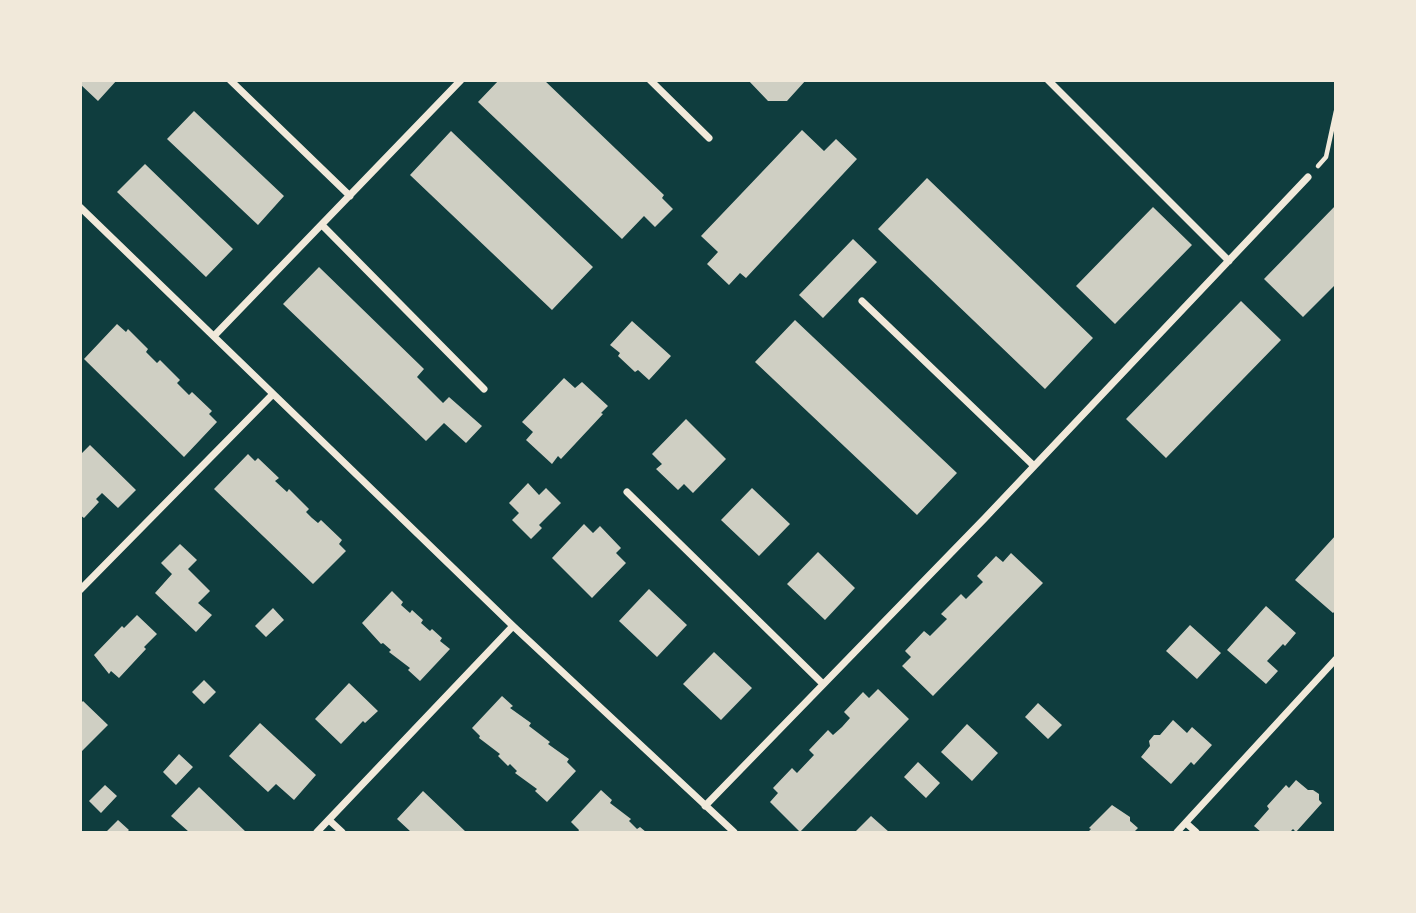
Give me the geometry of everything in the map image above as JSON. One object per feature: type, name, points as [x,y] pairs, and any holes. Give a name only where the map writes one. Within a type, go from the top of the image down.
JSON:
[{"type":"street","points":[[230,80],[350,196]]},
{"type":"street","points":[[214,336],[461,80]]},
{"type":"street","points":[[650,80],[709,138]]},
{"type":"street","points":[[1048,80],[1229,261]]},
{"type":"street","points":[[705,806],[1034,466],[1308,177]]},
{"type":"street","points":[[80,207],[513,626],[734,832]]},
{"type":"street","points":[[322,225],[484,389]]},
{"type":"street","points":[[862,301],[1034,466]]},
{"type":"street","points":[[80,590],[273,394]]},
{"type":"street","points":[[627,492],[823,684]]},
{"type":"street","points":[[317,832],[513,626]]},
{"type":"street","points":[[1177,832],[1335,659]]},
{"type":"street","points":[[329,820],[342,832]]},
{"type":"street","points":[[1186,823],[1196,832]]},
{"type":"path","points":[[1308,177],[1325,157],[1335,111]]},
{"type":"building","points":[[80,80],[117,80],[98,101],[80,84]]},
{"type":"building","points":[[499,80],[544,80],[664,195],[662,198],[673,209],[655,227],[644,216],[622,239],[478,102]]},
{"type":"building","points":[[748,80],[806,80],[787,101],[768,101]]},
{"type":"building","points":[[194,111],[284,196],[258,225],[167,139]]},
{"type":"building","points":[[802,130],[824,151],[836,139],[857,159],[746,278],[740,273],[729,285],[707,264],[718,252],[701,236]]},
{"type":"building","points":[[451,131],[593,267],[552,310],[410,175]]},
{"type":"building","points":[[145,164],[233,249],[206,277],[117,192]]},
{"type":"building","points":[[927,178],[1093,338],[1045,389],[878,229]]},
{"type":"building","points":[[1336,205],[1336,284],[1303,317],[1264,279]]},
{"type":"building","points":[[1153,207],[1192,245],[1115,324],[1076,286]]},
{"type":"building","points":[[853,239],[877,262],[823,318],[799,295]]},
{"type":"building","points":[[319,267],[424,369],[417,377],[443,403],[449,397],[482,426],[466,443],[444,423],[426,441],[283,304]]},
{"type":"building","points":[[1241,301],[1281,340],[1166,458],[1126,419]]},
{"type":"building","points":[[795,320],[957,473],[917,515],[755,362]]},
{"type":"building","points":[[632,321],[671,356],[649,380],[638,370],[635,372],[610,345]]},
{"type":"building","points":[[117,324],[126,332],[128,329],[148,349],[146,352],[157,363],[160,360],[180,380],[177,383],[189,395],[192,392],[212,411],[209,414],[217,422],[184,457],[84,359]]},
{"type":"building","points":[[564,378],[575,388],[582,382],[608,406],[561,459],[558,456],[552,464],[526,440],[533,432],[522,422]]},
{"type":"building","points":[[686,419],[726,459],[693,493],[684,484],[678,490],[656,469],[662,464],[652,454]]},
{"type":"building","points":[[90,445],[136,490],[118,508],[102,493],[96,499],[99,502],[84,518],[80,515],[80,455]]},
{"type":"building","points":[[248,454],[255,461],[258,458],[279,478],[275,481],[287,492],[289,489],[309,509],[306,512],[312,518],[318,523],[321,520],[342,540],[339,544],[346,551],[313,584],[214,489]]},
{"type":"building","points":[[528,483],[539,495],[546,488],[561,503],[539,525],[542,528],[531,539],[512,520],[519,513],[509,503]]},
{"type":"building","points":[[752,488],[790,524],[759,556],[721,520]]},
{"type":"building","points":[[584,524],[593,533],[600,526],[621,548],[616,553],[626,563],[592,598],[552,558]]},
{"type":"building","points":[[1336,535],[1336,610],[1333,613],[1295,580]]},
{"type":"building","points":[[180,544],[197,560],[188,569],[210,591],[198,603],[212,615],[196,632],[155,593],[172,574],[161,563]]},
{"type":"building","points":[[818,552],[855,588],[825,620],[787,584]]},
{"type":"building","points":[[1011,553],[1043,583],[933,696],[902,666],[911,657],[905,651],[924,631],[930,636],[947,619],[941,614],[961,594],[966,599],[983,582],[977,576],[996,556],[1003,562]]},
{"type":"building","points":[[649,589],[687,625],[657,657],[619,621]]},
{"type":"building","points":[[392,591],[403,602],[401,605],[410,613],[412,610],[423,620],[421,623],[430,631],[432,629],[450,649],[420,681],[408,670],[410,668],[389,652],[391,650],[381,644],[362,623]]},
{"type":"building","points":[[1266,606],[1296,633],[1267,661],[1278,671],[1266,684],[1227,650]]},
{"type":"building","points":[[273,608],[284,620],[266,637],[255,626]]},
{"type":"building","points":[[137,615],[157,634],[119,678],[111,671],[109,674],[94,655],[122,626],[124,628]]},
{"type":"building","points":[[1190,625],[1221,653],[1197,679],[1166,651]]},
{"type":"building","points":[[714,652],[752,688],[721,720],[683,684]]},
{"type":"building","points":[[204,680],[216,692],[204,704],[192,692]]},
{"type":"building","points":[[349,683],[378,711],[365,723],[363,721],[341,744],[315,719]]},
{"type":"building","points":[[878,689],[909,719],[800,832],[770,802],[778,793],[773,788],[792,768],[797,773],[814,755],[809,750],[828,730],[833,735],[842,727],[850,718],[844,712],[863,692],[869,698]]},
{"type":"building","points":[[502,696],[513,706],[510,708],[531,723],[529,726],[550,742],[548,744],[569,759],[567,762],[576,771],[547,802],[535,791],[537,789],[515,773],[517,771],[510,764],[508,766],[498,756],[500,754],[479,738],[472,728]]},
{"type":"building","points":[[83,701],[108,725],[80,753],[80,704]]},
{"type":"building","points":[[1038,703],[1062,725],[1048,739],[1025,717]]},
{"type":"building","points":[[1173,720],[1187,733],[1192,727],[1212,745],[1194,765],[1191,762],[1171,784],[1141,757],[1150,746],[1149,741],[1154,735],[1160,735]]},
{"type":"building","points":[[260,723],[316,775],[294,800],[276,784],[268,792],[229,756]]},
{"type":"building","points":[[967,724],[998,753],[972,781],[941,752]]},
{"type":"building","points":[[179,754],[193,767],[176,785],[163,772]]},
{"type":"building","points":[[918,762],[940,783],[926,798],[904,777]]},
{"type":"building","points":[[1296,780],[1308,790],[1319,794],[1322,803],[1296,832],[1293,829],[1290,832],[1261,832],[1254,826],[1269,809],[1267,806],[1286,785],[1289,788]]},
{"type":"building","points":[[105,785],[117,796],[101,813],[89,801]]},
{"type":"building","points":[[199,787],[246,832],[189,832],[171,816]]},
{"type":"building","points":[[601,790],[612,800],[610,803],[631,819],[629,821],[637,829],[640,827],[646,832],[578,832],[571,822]]},
{"type":"building","points":[[423,791],[466,832],[411,832],[397,819]]},
{"type":"building","points":[[1112,805],[1130,817],[1130,821],[1138,828],[1134,832],[1088,832],[1091,829],[1089,828]]},
{"type":"building","points":[[871,816],[889,832],[855,832]]},
{"type":"building","points":[[118,820],[129,830],[106,832]]}]
